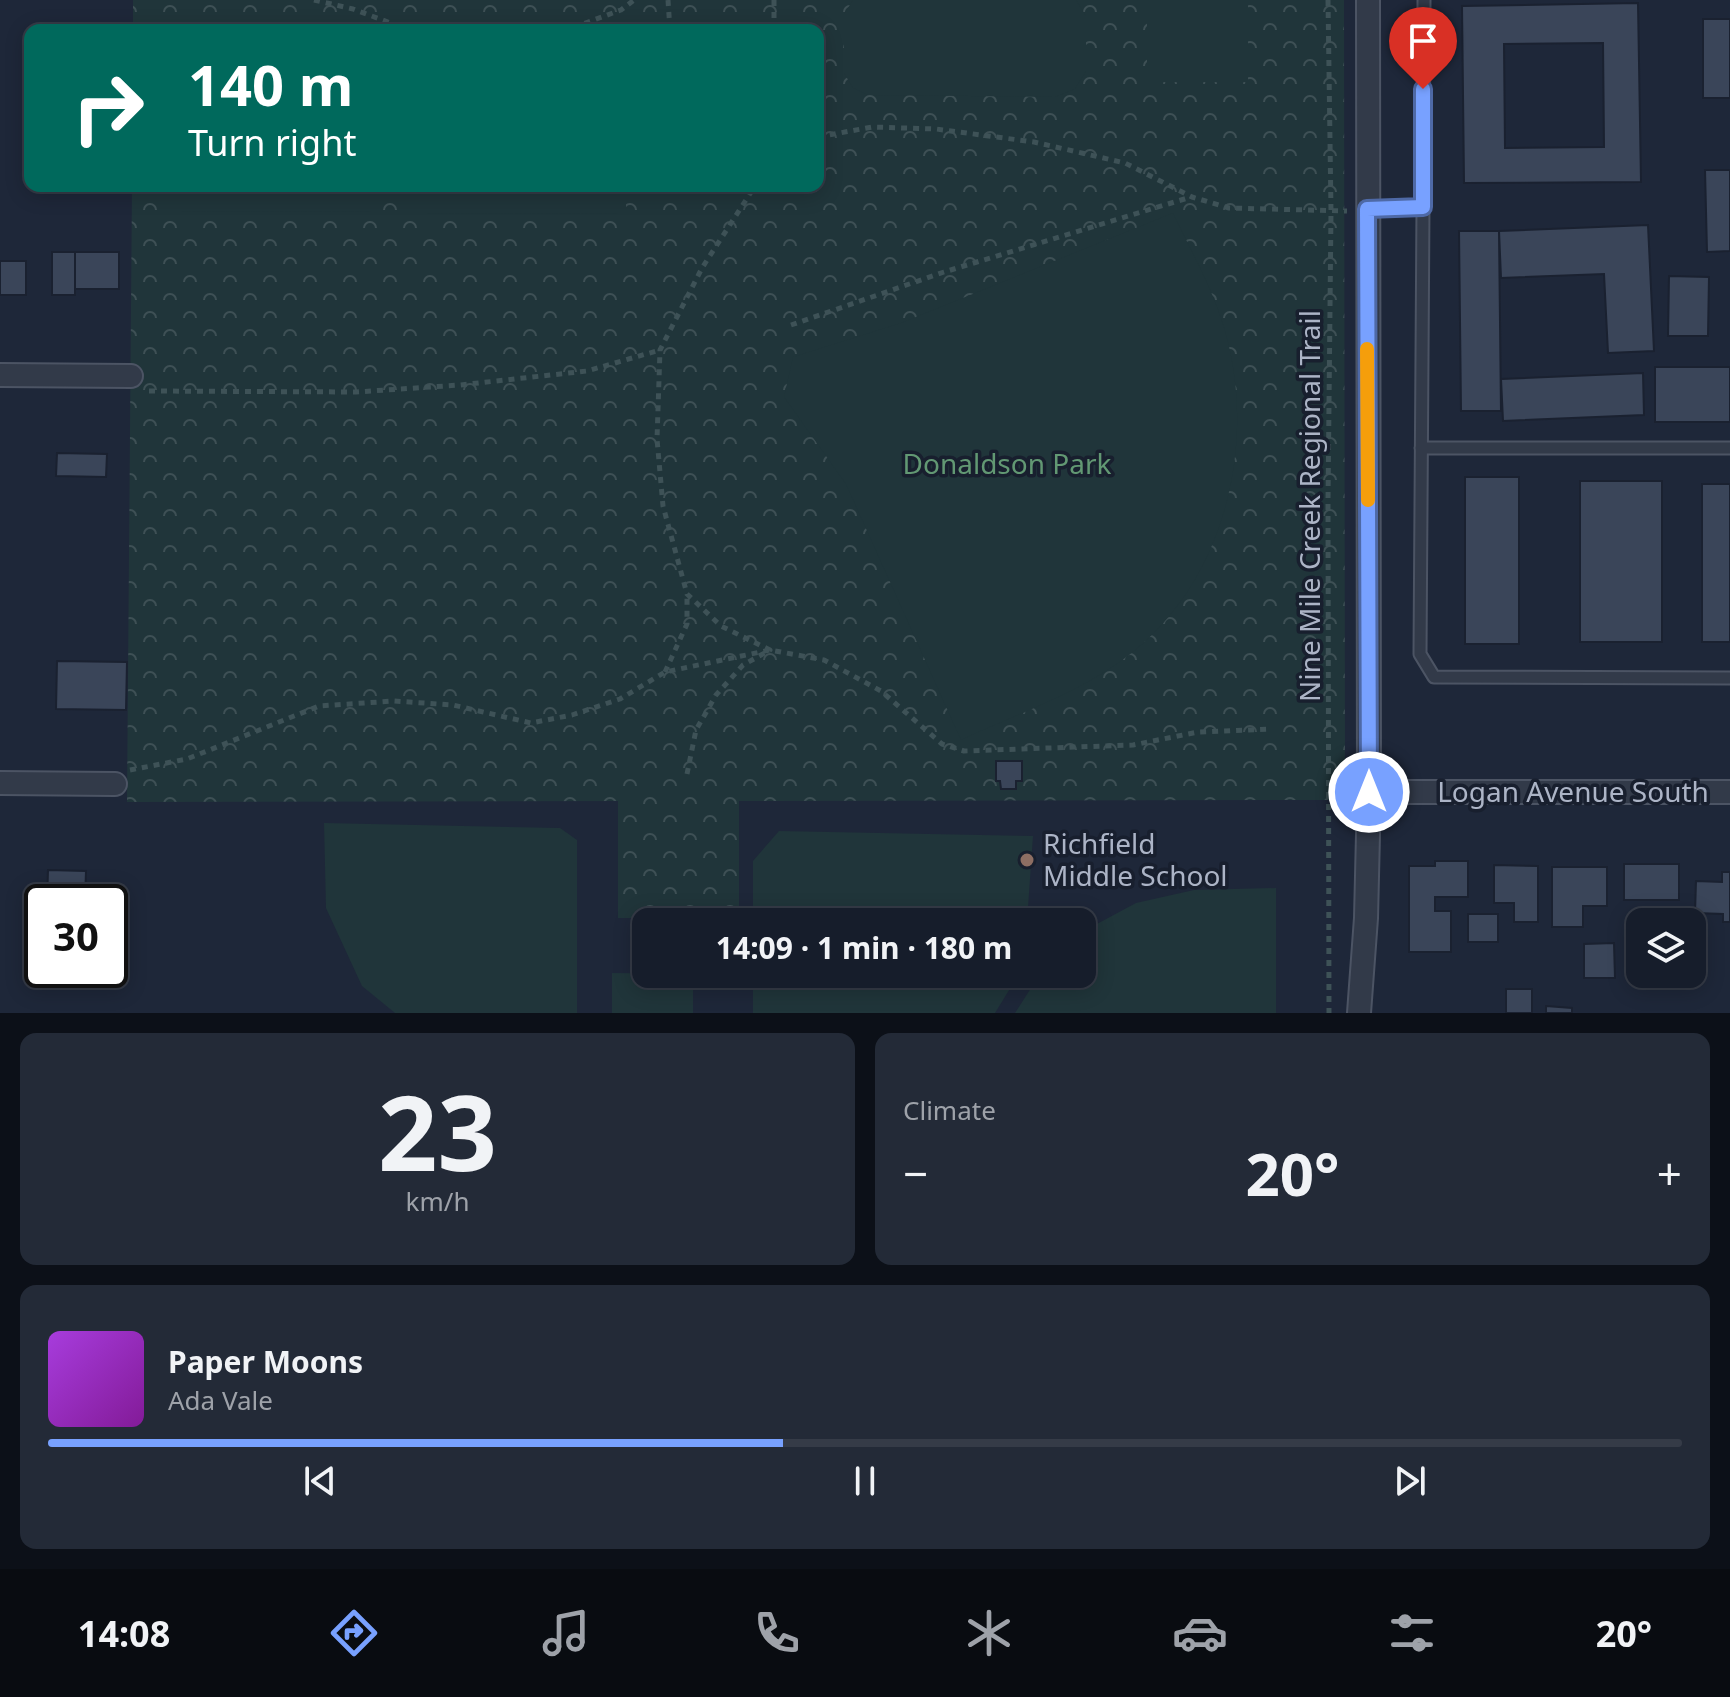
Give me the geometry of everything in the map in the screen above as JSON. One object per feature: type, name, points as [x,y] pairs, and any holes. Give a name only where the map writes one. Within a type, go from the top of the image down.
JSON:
[{"type":"street","points":[[1359,1013],[1366,918],[1369,792],[1368,0]]},
{"type":"street","points":[[0,375],[131,376]]},
{"type":"street","points":[[0,783],[115,784]]},
{"type":"street","name":"Logan Avenue South","points":[[1369,792],[1730,792]]},
{"type":"lane","points":[[1424,0],[1420,654],[1434,677],[1730,678]]},
{"type":"lane","points":[[1367,209],[1423,207]]},
{"type":"lane","points":[[1421,448],[1730,448]]},
{"type":"path","points":[[314,0],[353,9],[393,24]]},
{"type":"path","points":[[583,24],[621,10],[634,0]]},
{"type":"path","points":[[668,0],[670,24]]},
{"type":"path","points":[[774,0],[774,24]]},
{"type":"path","name":"Nine Mile Creek Regional Trail","points":[[1328,0],[1331,211],[1329,1013]]},
{"type":"path","points":[[824,136],[872,127],[936,129],[1034,142],[1125,163],[1192,197],[1229,208],[1367,209]]},
{"type":"path","points":[[665,672],[687,624],[687,594],[663,506],[657,439],[660,350],[702,268],[751,192]]},
{"type":"path","points":[[791,325],[944,272],[1192,197]]},
{"type":"path","points":[[131,376],[138,390],[356,392],[460,385],[587,371],[660,350]]},
{"type":"path","points":[[687,594],[721,626],[770,650],[824,660],[881,691],[942,744],[964,751],[1078,749],[1133,745],[1198,732],[1270,729]]},
{"type":"path","points":[[115,784],[133,768],[187,759],[319,706],[394,701],[453,705],[531,723],[572,715],[620,699],[665,672],[770,650]]},
{"type":"path","points":[[687,774],[696,730],[716,695],[743,665],[770,650]]},
{"type":"green space","name":"Donaldson Park","points":[[133,0],[1344,0],[1345,800],[739,801],[739,908],[632,908],[632,918],[618,918],[618,801],[127,802],[132,192],[824,192],[824,24],[133,24]]},
{"type":"green space","points":[[853,0],[1076,0],[1086,16],[1086,71],[1075,89],[1055,97],[868,95],[853,88],[844,73],[844,14]]},
{"type":"green space","points":[[1147,0],[1248,0],[1248,82],[1147,82]]},
{"type":"green space","points":[[177,192],[380,192],[380,212],[177,211]]},
{"type":"green space","points":[[422,192],[626,192],[626,214],[422,213]]},
{"type":"green space","points":[[1173,213],[1216,305],[1232,363],[1237,409],[1235,456],[1227,502],[1212,546],[1191,587],[1163,623],[1129,655],[1069,692],[961,740],[846,484],[784,397],[793,357],[901,323]]},
{"type":"green space","points":[[324,823],[560,828],[577,840],[577,1013],[395,1013],[362,986],[326,908]]},
{"type":"green space","points":[[779,831],[1033,836],[1028,908],[753,908],[753,861]]},
{"type":"green space","points":[[1276,888],[1276,1013],[1015,1013],[1031,988],[1096,988],[1096,924],[1136,903],[1194,890]]},
{"type":"green space","points":[[612,973],[632,973],[632,988],[693,988],[693,1013],[612,1013]]},
{"type":"green space","points":[[753,988],[1010,988],[995,1013],[753,1013]]},
{"type":"building","points":[[1638,3],[1641,182],[1464,183],[1462,6]],"holes":[[[1603,43],[1604,147],[1505,148],[1504,44]]]},
{"type":"building","points":[[1703,19],[1730,19],[1730,98],[1703,98]]},
{"type":"building","points":[[1705,170],[1730,170],[1730,251],[1707,252]]},
{"type":"building","points":[[1648,225],[1654,351],[1608,353],[1604,274],[1501,278],[1499,231]]},
{"type":"building","points":[[1459,231],[1499,231],[1501,411],[1461,411]]},
{"type":"building","points":[[52,252],[75,252],[75,295],[52,295]]},
{"type":"building","points":[[75,252],[119,252],[119,289],[75,289]]},
{"type":"building","points":[[0,261],[26,261],[26,295],[0,295]]},
{"type":"building","points":[[1669,276],[1709,277],[1708,336],[1668,336]]},
{"type":"building","points":[[1655,367],[1730,367],[1730,422],[1655,422]]},
{"type":"building","points":[[1643,373],[1644,415],[1503,421],[1501,379]]},
{"type":"building","points":[[57,453],[107,454],[106,477],[56,476]]},
{"type":"building","points":[[1465,477],[1519,477],[1519,644],[1465,644]]},
{"type":"building","points":[[1580,481],[1662,481],[1662,642],[1580,642]]},
{"type":"building","points":[[1702,484],[1730,484],[1730,642],[1702,642]]},
{"type":"building","points":[[57,661],[127,662],[126,710],[56,709]]},
{"type":"building","points":[[996,761],[1022,761],[1022,781],[1016,781],[1016,789],[1001,789],[1000,781],[996,781]]},
{"type":"building","points":[[1435,861],[1468,861],[1468,897],[1435,897],[1435,911],[1451,911],[1451,952],[1409,952],[1409,866],[1435,866]]},
{"type":"building","points":[[1624,864],[1679,864],[1679,900],[1624,900]]},
{"type":"building","points":[[1494,865],[1538,866],[1538,922],[1514,922],[1514,903],[1494,903]]},
{"type":"building","points":[[1552,867],[1607,867],[1607,906],[1583,906],[1583,927],[1552,927]]},
{"type":"building","points":[[48,870],[86,871],[86,884],[48,884]]},
{"type":"building","points":[[1722,872],[1730,872],[1730,922],[1723,922],[1723,914],[1706,913],[1706,908],[1695,908],[1696,881],[1722,882]]},
{"type":"building","points":[[1468,914],[1498,914],[1498,942],[1468,942]]},
{"type":"building","points":[[1614,943],[1615,978],[1584,978],[1584,944]]},
{"type":"building","points":[[1506,989],[1532,989],[1532,1013],[1506,1013]]},
{"type":"building","points":[[1546,1006],[1572,1008],[1572,1013],[1546,1013]]},
{"type":"slow traffic","points":[[1367,349],[1368,500]]},
{"type":"place","name":"Richfield Middle School","points":[[1027,860]]},
{"type":"route","points":[[1369,792],[1367,209],[1423,207],[1423,89]]}]
